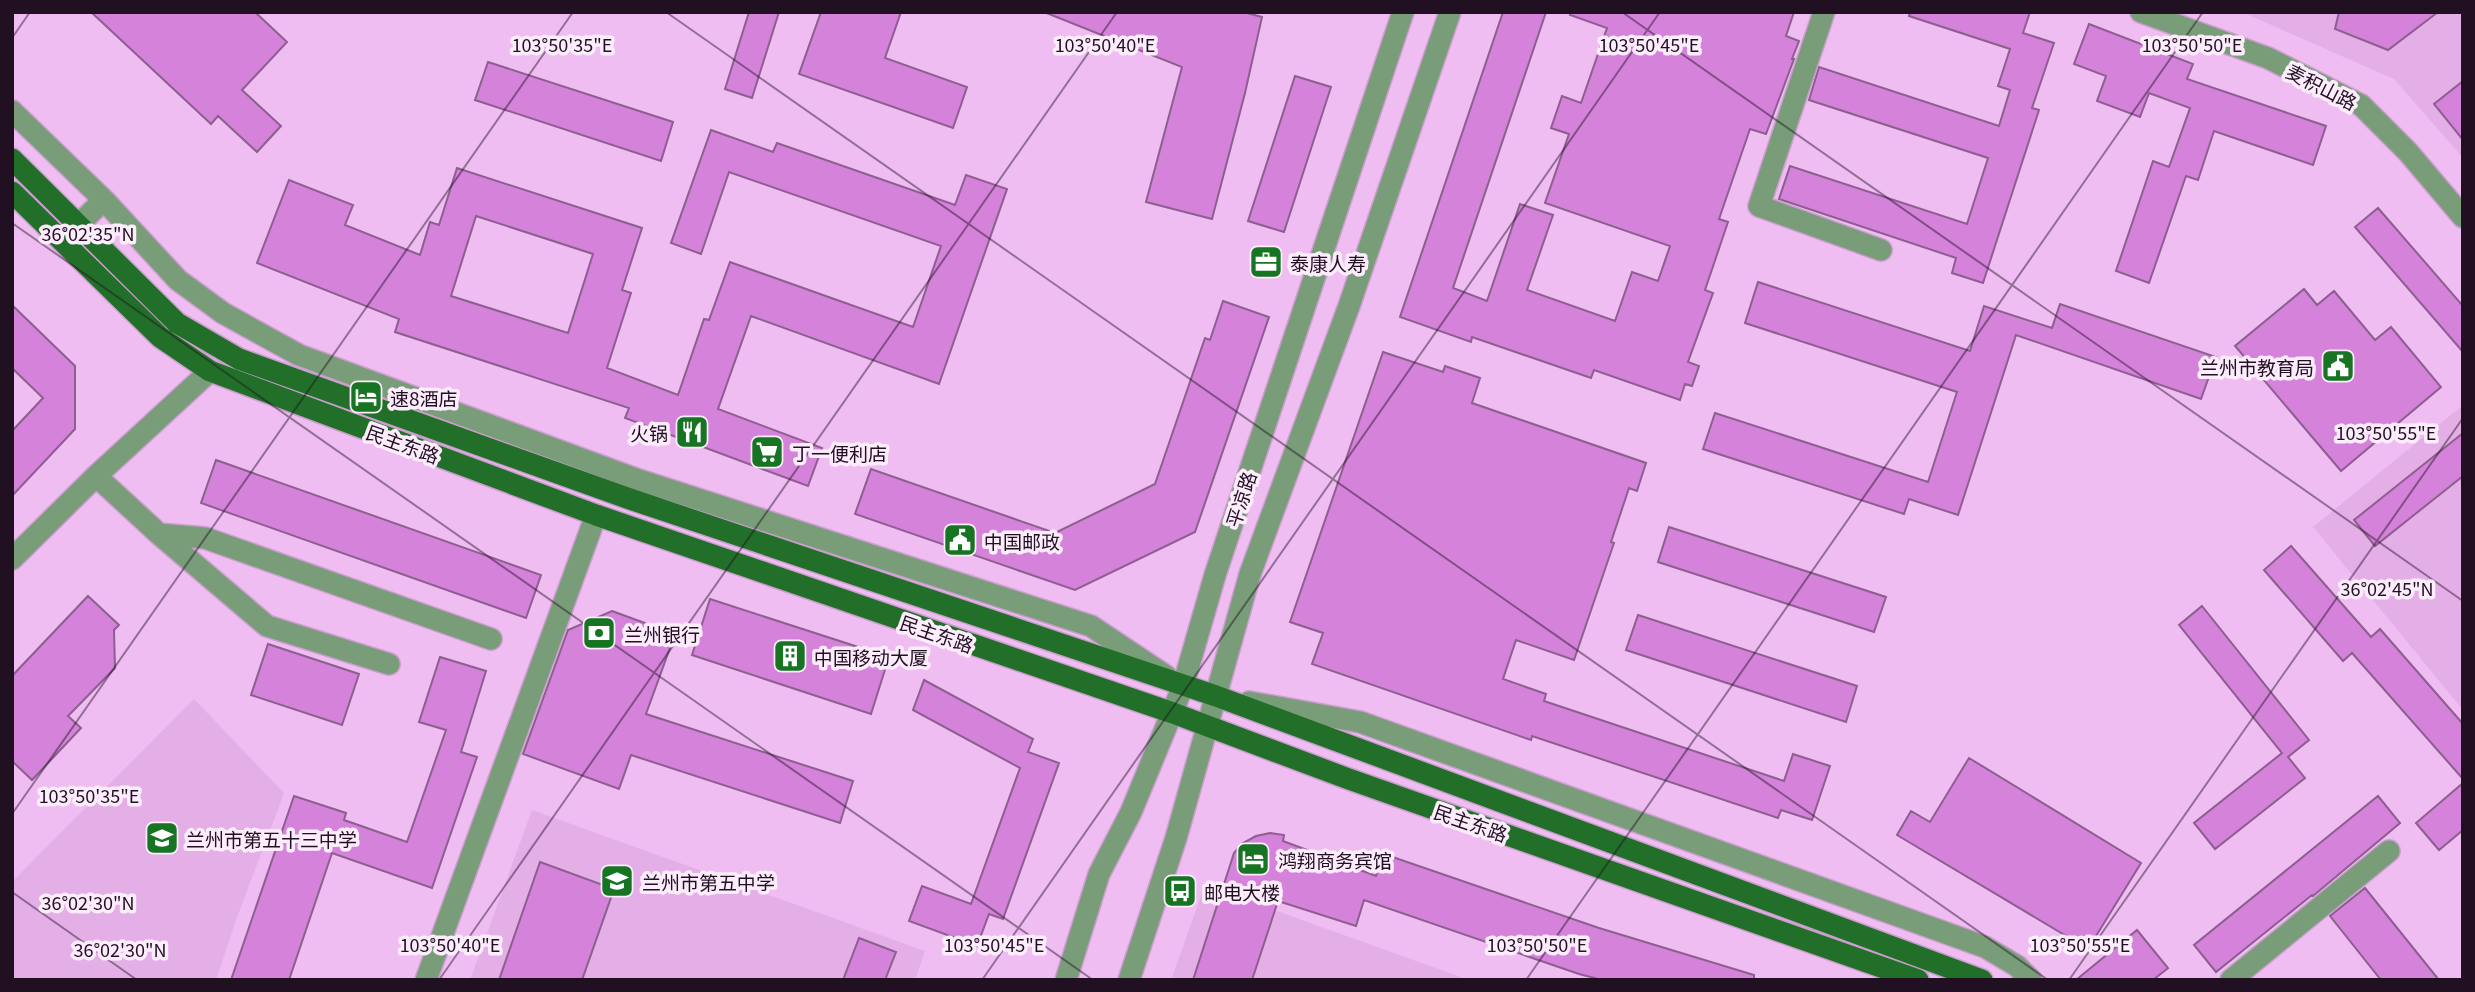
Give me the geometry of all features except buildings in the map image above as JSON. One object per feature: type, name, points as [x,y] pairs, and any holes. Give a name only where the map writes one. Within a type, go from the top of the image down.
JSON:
[{"type":"main road","name":"民主东路","points":[[12,159],[177,323],[239,359],[630,499],[1216,696],[1982,980]]},
{"type":"main road","name":"民主东路","points":[[12,192],[160,337],[210,371],[596,515],[1173,713],[1346,778],[1918,980]]},
{"type":"street","name":"平凉路","points":[[1066,980],[1099,874],[1131,811],[1183,686],[1219,562],[1403,12]]},
{"type":"street","name":"平凉路","points":[[1129,980],[1176,838],[1250,574],[1349,306],[1450,12]]},
{"type":"street","points":[[1824,12],[1759,206],[1881,250]]},
{"type":"street","name":"麦积山路","points":[[2141,12],[2268,58],[2361,105],[2408,152],[2463,217]]},
{"type":"street","name":"民主东路","points":[[12,111],[104,200],[178,280],[223,313],[299,355],[652,484],[1091,626],[1183,686]]},
{"type":"street","points":[[79,224],[104,200]]},
{"type":"street","points":[[12,559],[96,476],[210,371]]},
{"type":"street","points":[[96,476],[267,626],[389,664]]},
{"type":"street","points":[[426,980],[596,515]]},
{"type":"street","points":[[159,534],[205,538],[491,639]]},
{"type":"street","name":"民主东路","points":[[1216,696],[1360,722],[1985,947],[2017,966],[2031,980]]},
{"type":"street","points":[[2231,980],[2389,851]]},
{"type":"shaded area","points":[[2242,12],[2463,12],[2463,158],[2394,79]]},
{"type":"shaded area","points":[[2463,405],[2463,710],[2313,527]]},
{"type":"shaded area","name":"兰州市第五十三中学","points":[[194,699],[284,793],[216,980],[12,980],[12,882]]},
{"type":"shaded area","name":"兰州市第五中学","points":[[532,810],[925,951],[915,980],[470,980]]},
{"type":"shaded area","points":[[1205,885],[1469,980],[1171,980]]},
{"type":"place","name":"泰康人寿","points":[[1266,262]]},
{"type":"place","name":"兰州市教育局","points":[[2338,366]]},
{"type":"place","name":"速8酒店","points":[[366,397]]},
{"type":"place","name":"火锅","points":[[692,432]]},
{"type":"place","name":"丁一便利店","points":[[767,452]]},
{"type":"place","name":"中国邮政","points":[[960,540]]},
{"type":"place","name":"兰州银行","points":[[599,633]]},
{"type":"place","name":"中国移动大厦","points":[[790,656]]},
{"type":"place","name":"兰州市第五十三中学","points":[[162,838]]},
{"type":"place","name":"鸿翔商务宾馆","points":[[1253,859]]},
{"type":"place","name":"兰州市第五中学","points":[[617,881]]},
{"type":"place","name":"邮电大楼","points":[[1180,891]]}]
